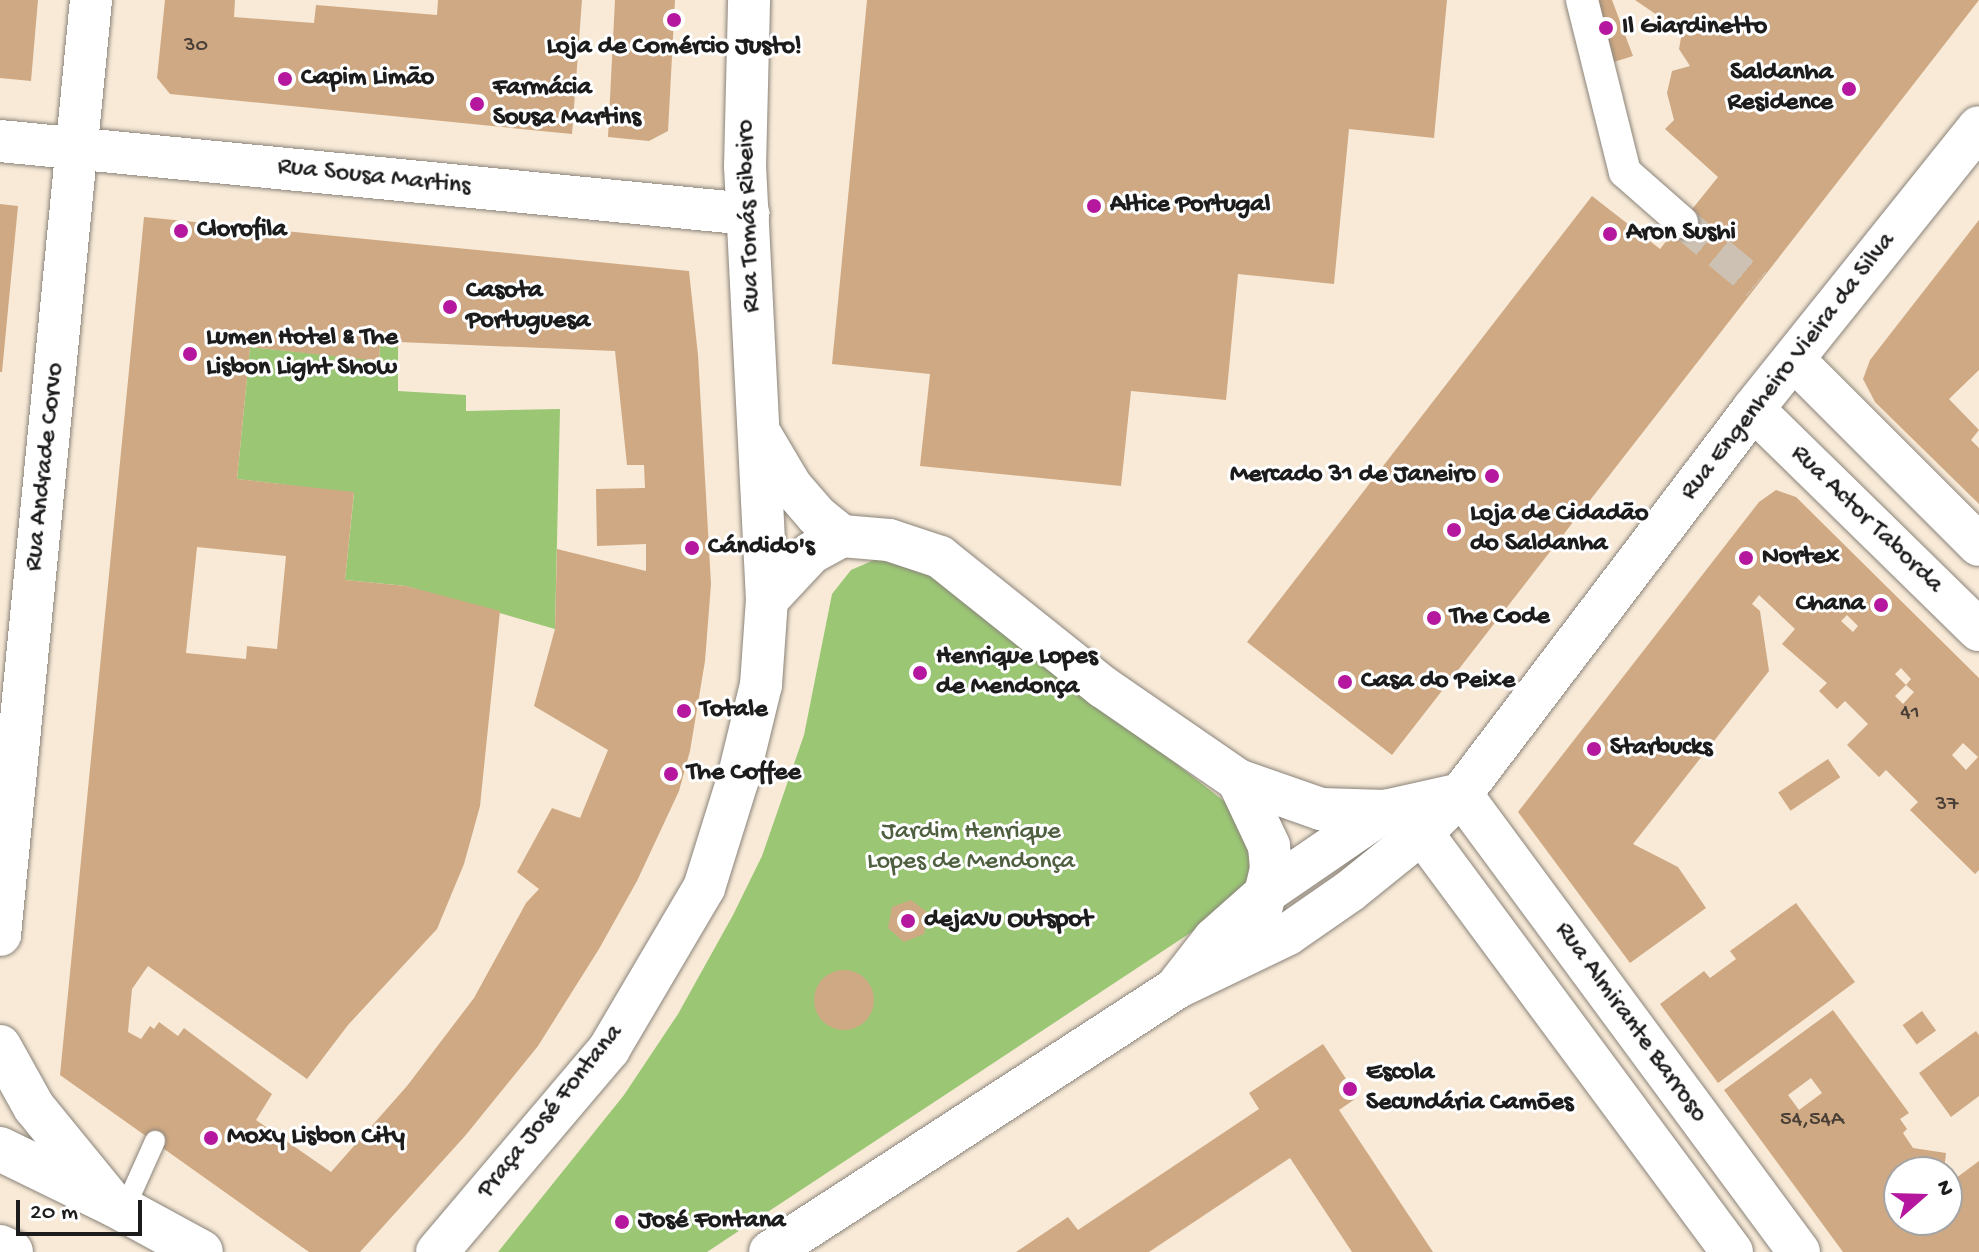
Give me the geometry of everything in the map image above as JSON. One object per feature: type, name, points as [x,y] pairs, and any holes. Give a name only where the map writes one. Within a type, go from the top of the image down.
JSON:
[{"type":"street","name":"Rua Andrade Corvo","points":[[0,935],[91,0]]},
{"type":"street","name":"Rua Tomás Ribeiro","points":[[749,0],[745,167],[767,600]]},
{"type":"street","points":[[1582,0],[1625,172],[1682,222]]},
{"type":"street","name":"Rua Engenheiro Vieira da Silva","points":[[1422,833],[1461,794],[1753,409],[1795,361],[1979,127]]},
{"type":"street","name":"Rua Sousa Martins","points":[[0,141],[748,214]]},
{"type":"street","points":[[1795,361],[1979,545]]},
{"type":"street","name":"Rua Actor Taborda","points":[[1753,409],[1979,630]]},
{"type":"street","points":[[760,433],[791,486],[817,516],[842,536]]},
{"type":"street","points":[[767,600],[811,553],[842,536],[889,540],[940,557],[1103,687],[1238,780],[1321,809],[1385,811],[1461,794]]},
{"type":"street","name":"Praça José Fontana","points":[[437,1252],[609,1049],[704,888],[738,779],[761,685],[767,600]]},
{"type":"street","points":[[1216,971],[1259,914],[1268,891],[1269,846],[1238,780]]},
{"type":"street","name":"Rua Almirante Barroso","points":[[1461,794],[1799,1252]]},
{"type":"street","points":[[1176,988],[1214,939],[1268,891],[1385,811]]},
{"type":"street","points":[[770,1252],[1176,988],[1288,934],[1350,891],[1422,833]]},
{"type":"street","name":"Rua Almirante Barroso","points":[[1422,833],[1732,1252]]},
{"type":"street","points":[[0,1046],[34,1107],[118,1207]]},
{"type":"street","points":[[0,1149],[201,1252]]},
{"type":"street","points":[[0,1247],[11,1252]]},
{"type":"lane","points":[[118,1207],[155,1141]]},
{"type":"green space","points":[[380,346],[398,347],[398,391],[466,395],[466,411],[560,409],[555,629],[406,586],[345,580],[354,493],[237,479],[250,347],[379,360]]},
{"type":"green space","name":"Jardim Henrique Lopes de Mendonça","points":[[881,557],[927,569],[1238,812],[1253,849],[1247,883],[1225,910],[707,1252],[498,1252],[624,1095],[678,1014],[733,915],[762,856],[804,735],[832,594],[851,570]]},
{"type":"building","points":[[0,0],[38,0],[31,81],[0,78]]},
{"type":"building","points":[[165,0],[235,0],[234,17],[314,23],[316,5],[437,15],[438,0],[582,0],[572,134],[170,94],[157,78]]},
{"type":"building","points":[[615,0],[675,0],[668,131],[649,141],[608,137]]},
{"type":"building","name":"Altice Portugal","points":[[867,0],[1447,0],[1434,138],[1349,129],[1334,284],[1238,274],[1226,400],[1131,391],[1121,486],[920,466],[930,374],[832,364]]},
{"type":"building","name":"Il Giardinetto","points":[[1582,0],[1612,0],[1633,56],[1598,67]]},
{"type":"building","name":"Mercado 31 de Janeiro","points":[[1635,0],[1979,0],[1392,755],[1247,642],[1592,196],[1660,249],[1718,177],[1665,129],[1674,120],[1667,93],[1672,71],[1690,66],[1679,49],[1682,32]]},
{"type":"building","points":[[0,204],[18,206],[2,372],[0,372]]},
{"type":"building","points":[[144,217],[689,271],[698,355],[711,584],[705,661],[690,751],[679,791],[637,881],[599,949],[538,1046],[465,1136],[360,1252],[309,1252],[60,1075]],"holes":[[[399,342],[615,351],[627,465],[644,465],[645,488],[596,489],[597,546],[646,544],[646,571],[557,549],[555,629],[534,706],[608,750],[580,818],[552,808],[517,872],[539,889],[526,903],[474,998],[407,1086],[331,1172],[256,1120],[272,1094],[184,1028],[178,1036],[159,1022],[154,1029],[150,1026],[141,1039],[128,1032],[132,989],[148,966],[307,1079],[348,1025],[437,929],[464,864],[480,806],[500,611],[406,586],[345,580],[354,492],[237,479],[250,347],[379,361],[380,346],[398,347]],[[197,547],[286,556],[277,649],[247,646],[246,659],[186,653]]]},
{"type":"building","points":[[1979,220],[1979,370],[1949,399],[1979,430],[1971,440],[1979,448],[1979,504],[1875,402],[1863,379],[1870,360]]},
{"type":"building","points":[[1776,490],[1796,497],[1979,678],[1979,870],[1975,874],[1910,810],[1918,802],[1886,770],[1879,777],[1847,745],[1868,724],[1845,701],[1837,709],[1819,691],[1827,683],[1782,644],[1795,629],[1759,595],[1752,604],[1760,611],[1769,671],[1633,844],[1678,867],[1706,908],[1630,963],[1518,812],[1759,502]],"holes":[[[1847,615],[1858,626],[1853,632],[1841,621]],[[1901,668],[1911,679],[1906,685],[1895,674]],[[1906,685],[1914,692],[1903,704],[1895,696]],[[1963,743],[1978,757],[1966,770],[1952,755]]]},
{"type":"building","points":[[1828,759],[1840,777],[1791,811],[1778,793]]},
{"type":"building","name":"dejaVu Outspot","points":[[911,900],[928,913],[924,934],[904,942],[888,928],[892,907]]},
{"type":"building","points":[[1796,903],[1855,982],[1718,1083],[1660,1004],[1704,971],[1710,978],[1736,959],[1730,951]]},
{"type":"building","points":[[844,970],[866,978],[874,1000],[866,1022],[844,1030],[822,1022],[814,1000],[822,978]]},
{"type":"building","points":[[1833,1010],[1909,1113],[1900,1119],[1907,1129],[1903,1133],[1913,1148],[1946,1153],[1946,1156],[1883,1156],[1883,1236],[1963,1236],[1963,1173],[1979,1161],[1979,1252],[1843,1252],[1724,1090]],"holes":[[[1811,1078],[1822,1093],[1799,1110],[1788,1095]]]},
{"type":"building","points":[[1922,1011],[1936,1030],[1917,1045],[1903,1025]]},
{"type":"building","points":[[1976,1031],[1979,1035],[1979,1096],[1951,1117],[1919,1073]]},
{"type":"building","points":[[1323,1044],[1358,1097],[1339,1110],[1433,1252],[1352,1252],[1290,1158],[1149,1252],[1016,1252],[1068,1217],[1078,1230],[1259,1109],[1249,1093]]},
{"type":"tunnel","points":[[1682,222],[1756,284]]},
{"type":"place","name":"Loja de Comércio Justo!","points":[[674,20]]},
{"type":"place","name":"Il Giardinetto","points":[[1606,28]]},
{"type":"place","name":"Capim Limão","points":[[285,79]]},
{"type":"place","name":"Saldanha Residence","points":[[1849,89]]},
{"type":"place","name":"Farmácia Sousa Martins","points":[[477,104]]},
{"type":"place","name":"Altice Portugal","points":[[1094,206]]},
{"type":"place","name":"Clorofila","points":[[181,231]]},
{"type":"place","name":"Aron Sushi","points":[[1610,234]]},
{"type":"place","name":"Casota Portuguesa","points":[[450,307]]},
{"type":"place","name":"Lumen Hotel & The Lisbon Light Show","points":[[190,354]]},
{"type":"place","name":"Mercado 31 de Janeiro","points":[[1492,476]]},
{"type":"place","name":"Loja de Cidadão do Saldanha","points":[[1454,530]]},
{"type":"place","name":"Cándido's","points":[[692,548]]},
{"type":"place","name":"Nortex","points":[[1746,558]]},
{"type":"place","name":"Chana","points":[[1881,605]]},
{"type":"place","name":"The Code","points":[[1434,618]]},
{"type":"place","name":"Henrique Lopes de Mendonça","points":[[920,673]]},
{"type":"place","name":"Casa do Peixe","points":[[1345,682]]},
{"type":"place","name":"Totale","points":[[684,711]]},
{"type":"place","name":"Starbucks","points":[[1594,749]]},
{"type":"place","name":"The Coffee","points":[[671,774]]},
{"type":"place","name":"dejaVu Outspot","points":[[908,921]]},
{"type":"place","name":"Escola Secundária Camões","points":[[1350,1089]]},
{"type":"place","name":"Moxy Lisbon City","points":[[211,1138]]},
{"type":"place","name":"José Fontana","points":[[622,1222]]}]
